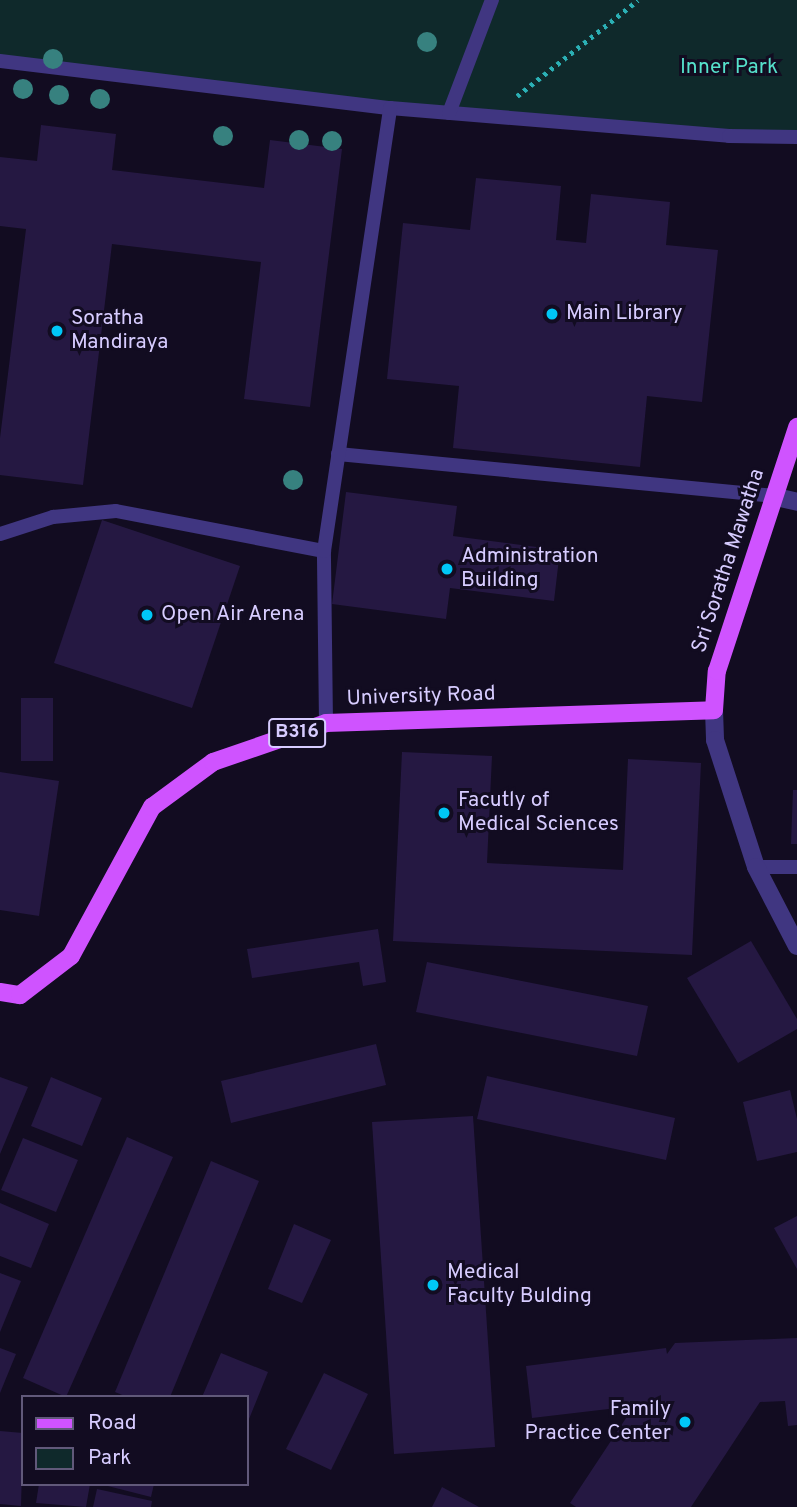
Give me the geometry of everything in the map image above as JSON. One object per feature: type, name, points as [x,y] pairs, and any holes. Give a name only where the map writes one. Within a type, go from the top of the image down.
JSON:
[{"type":"main road","name":"Sri Soratha Mawatha","points":[[714,710],[717,671],[772,496],[797,427]]},
{"type":"main road","name":"University Road","points":[[0,992],[20,995],[71,956],[152,807],[213,762],[326,723],[714,710]]},
{"type":"street","points":[[772,496],[797,502]]},
{"type":"street","points":[[714,710],[715,740],[756,867],[797,946]]},
{"type":"lane","points":[[449,113],[492,0]]},
{"type":"lane","points":[[0,61],[390,108],[729,136],[797,137]]},
{"type":"lane","points":[[326,723],[324,551],[390,108]]},
{"type":"lane","points":[[338,454],[772,496]]},
{"type":"lane","points":[[0,534],[53,517],[116,511],[324,551]]},
{"type":"lane","points":[[756,867],[797,867]]},
{"type":"path","points":[[492,116],[638,0]]},
{"type":"green space","name":"Inner Park","points":[[0,0],[797,0],[797,140],[390,108],[0,61]]},
{"type":"building","name":"Soratha Mandiraya","points":[[41,125],[116,134],[112,170],[264,188],[270,140],[342,149],[310,407],[244,399],[261,262],[112,244],[83,485],[0,475],[0,438],[26,229],[0,226],[0,157],[37,161]]},
{"type":"building","name":"Main Library","points":[[476,178],[561,186],[556,240],[586,243],[591,194],[670,202],[666,245],[718,250],[702,402],[647,396],[640,467],[453,448],[459,386],[387,379],[403,223],[470,230]]},
{"type":"building","name":"Administration Building","points":[[346,492],[457,506],[453,536],[560,550],[554,601],[450,588],[446,619],[332,604]]},
{"type":"building","name":"Open Air Arena","points":[[102,520],[240,566],[192,708],[54,663]]},
{"type":"building","points":[[21,698],[53,698],[53,761],[21,761]]},
{"type":"building","name":"Facutly of Medical Sciences","points":[[402,752],[492,756],[487,863],[623,870],[628,759],[701,763],[692,955],[393,941]]},
{"type":"building","points":[[0,772],[59,781],[39,916],[0,910]]},
{"type":"building","points":[[793,790],[797,790],[797,844],[791,844]]},
{"type":"building","points":[[378,929],[386,982],[363,986],[359,962],[252,978],[247,949]]},
{"type":"building","points":[[751,941],[797,1019],[797,1029],[738,1063],[687,978]]},
{"type":"building","points":[[427,962],[648,1006],[637,1056],[416,1012]]},
{"type":"building","points":[[376,1044],[386,1085],[231,1123],[221,1081]]},
{"type":"building","points":[[487,1076],[675,1118],[666,1160],[477,1119]]},
{"type":"building","points":[[0,1077],[28,1087],[0,1154]]},
{"type":"building","points":[[51,1077],[102,1098],[82,1146],[31,1126]]},
{"type":"building","points":[[790,1090],[797,1119],[797,1152],[757,1161],[743,1102]]},
{"type":"building","name":"Medical Faculty Bulding","points":[[473,1116],[495,1447],[394,1454],[372,1122]]},
{"type":"building","points":[[127,1137],[173,1157],[67,1395],[23,1378]]},
{"type":"building","points":[[23,1138],[78,1160],[56,1212],[1,1190]]},
{"type":"building","points":[[211,1161],[259,1181],[171,1395],[122,1395],[115,1392]]},
{"type":"building","points":[[0,1203],[49,1224],[31,1268],[0,1256]]},
{"type":"building","points":[[797,1216],[797,1269],[774,1228]]},
{"type":"building","points":[[294,1224],[331,1240],[302,1303],[268,1289]]},
{"type":"building","points":[[0,1273],[21,1281],[0,1332]]},
{"type":"building","name":"Family Practice Center","points":[[797,1338],[797,1425],[788,1426],[785,1401],[760,1402],[691,1507],[576,1507],[570,1503],[634,1406],[532,1418],[526,1366],[666,1348],[667,1354],[675,1343]]},
{"type":"building","points":[[0,1348],[16,1354],[0,1393]]},
{"type":"building","points":[[221,1353],[268,1372],[248,1422],[248,1395],[203,1395]]},
{"type":"building","points":[[324,1373],[368,1394],[331,1470],[286,1449]]},
{"type":"building","points":[[0,1431],[21,1433],[21,1506],[0,1504]]},
{"type":"building","points":[[39,1486],[90,1486],[86,1507],[36,1503]]},
{"type":"building","points":[[108,1486],[154,1486],[151,1497]]},
{"type":"building","points":[[442,1487],[479,1507],[432,1507]]},
{"type":"building","points":[[97,1489],[152,1501],[151,1507],[93,1507]]},
{"type":"place","name":"Main Library","points":[[552,314]]},
{"type":"place","name":"Soratha Mandiraya","points":[[57,331]]},
{"type":"place","name":"Administration Building","points":[[447,569]]},
{"type":"place","name":"Open Air Arena","points":[[147,615]]},
{"type":"place","name":"Facutly of Medical Sciences","points":[[444,813]]},
{"type":"place","name":"Medical Faculty Bulding","points":[[433,1285]]},
{"type":"place","name":"Family Practice Center","points":[[685,1422]]}]
